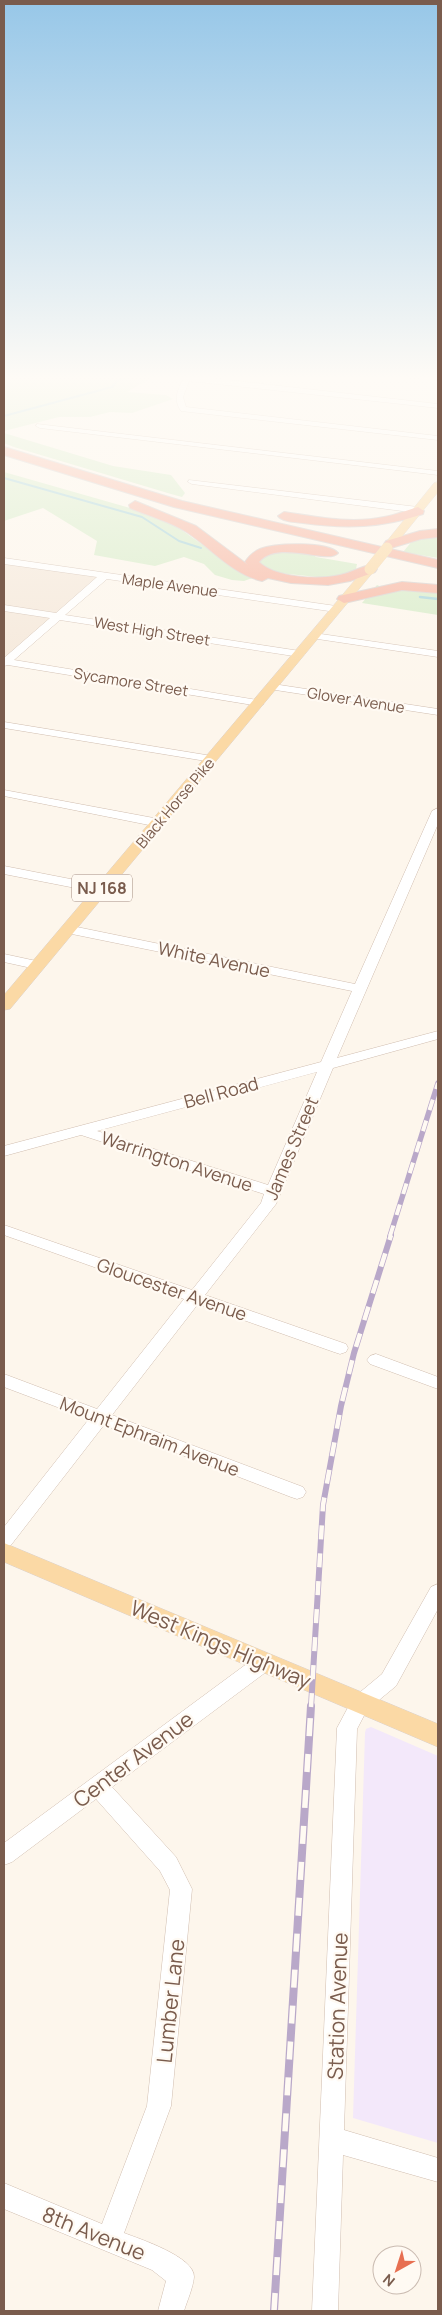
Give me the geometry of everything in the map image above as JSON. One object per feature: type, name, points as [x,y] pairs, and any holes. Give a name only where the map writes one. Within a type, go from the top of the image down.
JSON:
[{"type":"highway","points":[[93,483],[218,523],[438,573]]},
{"type":"highway","points":[[68,484],[330,522],[374,524],[398,519],[418,510]]},
{"type":"highway","points":[[115,491],[438,562]]},
{"type":"highway","points":[[115,491],[191,529],[252,574],[315,589],[355,587]]},
{"type":"highway","points":[[401,531],[435,520],[434,492]]},
{"type":"highway","points":[[389,546],[420,535],[438,532]]},
{"type":"highway","points":[[370,569],[338,580],[313,581],[273,576],[257,568],[252,562],[256,556],[269,551],[289,548],[408,566]]},
{"type":"highway","points":[[315,589],[340,604],[402,586],[438,589]]},
{"type":"main road","name":"NJ 168","points":[[340,604],[434,492]]},
{"type":"main road","name":"Black Horse Pike","points":[[4,1005],[273,687],[340,604]]},
{"type":"main road","name":"West Kings Highway","points":[[4,1552],[438,1736]]},
{"type":"street","points":[[200,483],[418,510]]},
{"type":"street","name":"Maple Avenue","points":[[4,561],[104,576],[340,604]]},
{"type":"street","points":[[4,662],[104,576]]},
{"type":"street","name":"West High Street","points":[[4,608],[300,654]]},
{"type":"street","points":[[314,636],[438,654]]},
{"type":"street","name":"Sycamore Street","points":[[4,662],[259,703]]},
{"type":"street","name":"Glover Avenue","points":[[273,687],[438,712]]},
{"type":"street","points":[[4,725],[212,759]]},
{"type":"street","points":[[4,794],[158,823]]},
{"type":"street","name":"James Street","points":[[4,1540],[102,1418],[268,1204],[326,1064],[438,811]]},
{"type":"street","points":[[4,870],[101,889]]},
{"type":"street","name":"White Avenue","points":[[67,929],[360,989]]},
{"type":"street","points":[[4,958],[36,965]]},
{"type":"street","name":"Bell Road","points":[[4,1151],[438,1034]]},
{"type":"street","name":"Warrington Avenue","points":[[80,1130],[274,1192]]},
{"type":"street","name":"Gloucester Avenue","points":[[4,1230],[340,1348]]},
{"type":"street","points":[[376,1360],[438,1383]]},
{"type":"street","name":"Mount Ephraim Avenue","points":[[4,1380],[297,1492]]},
{"type":"street","points":[[360,1704],[389,1680],[438,1592]]},
{"type":"street","name":"Center Avenue","points":[[4,1855],[263,1663]]},
{"type":"street","name":"Station Avenue","points":[[325,2311],[347,1728],[360,1704]]},
{"type":"street","name":"Lumber Lane","points":[[97,1786],[168,1864],[181,1889],[159,2106],[109,2238]]},
{"type":"street","points":[[332,2139],[438,2170]]},
{"type":"street","name":"8th Avenue","points":[[4,2196],[161,2261],[181,2276],[171,2311]]},
{"type":"shaded area","points":[[4,561],[104,576],[4,664]]},
{"type":"shaded area","points":[[371,1727],[438,1756],[438,2143],[353,2118],[365,1733],[366,1729]]},
{"type":"green space","points":[[4,483],[43,483],[165,518],[225,561],[261,566],[259,558],[271,551],[310,552],[316,557],[357,564],[356,569],[345,575],[326,578],[270,572],[244,581],[232,580],[215,575],[204,564],[184,557],[155,566],[94,555],[97,541],[43,508],[4,521]]},
{"type":"green space","points":[[135,483],[177,483],[185,493],[182,497]]},
{"type":"green space","points":[[438,536],[438,558],[403,552],[413,540]]},
{"type":"green space","points":[[377,585],[386,589],[418,588],[438,592],[438,615],[362,603]]},
{"type":"waterway","points":[[22,483],[142,517],[179,541],[201,548]]},
{"type":"waterway","points":[[420,597],[438,599]]},
{"type":"railway","points":[[390,1236],[438,1083]]},
{"type":"railway","points":[[311,1707],[323,1505],[341,1406],[354,1353],[391,1235]]},
{"type":"railway","points":[[274,2311],[311,1706]]}]
